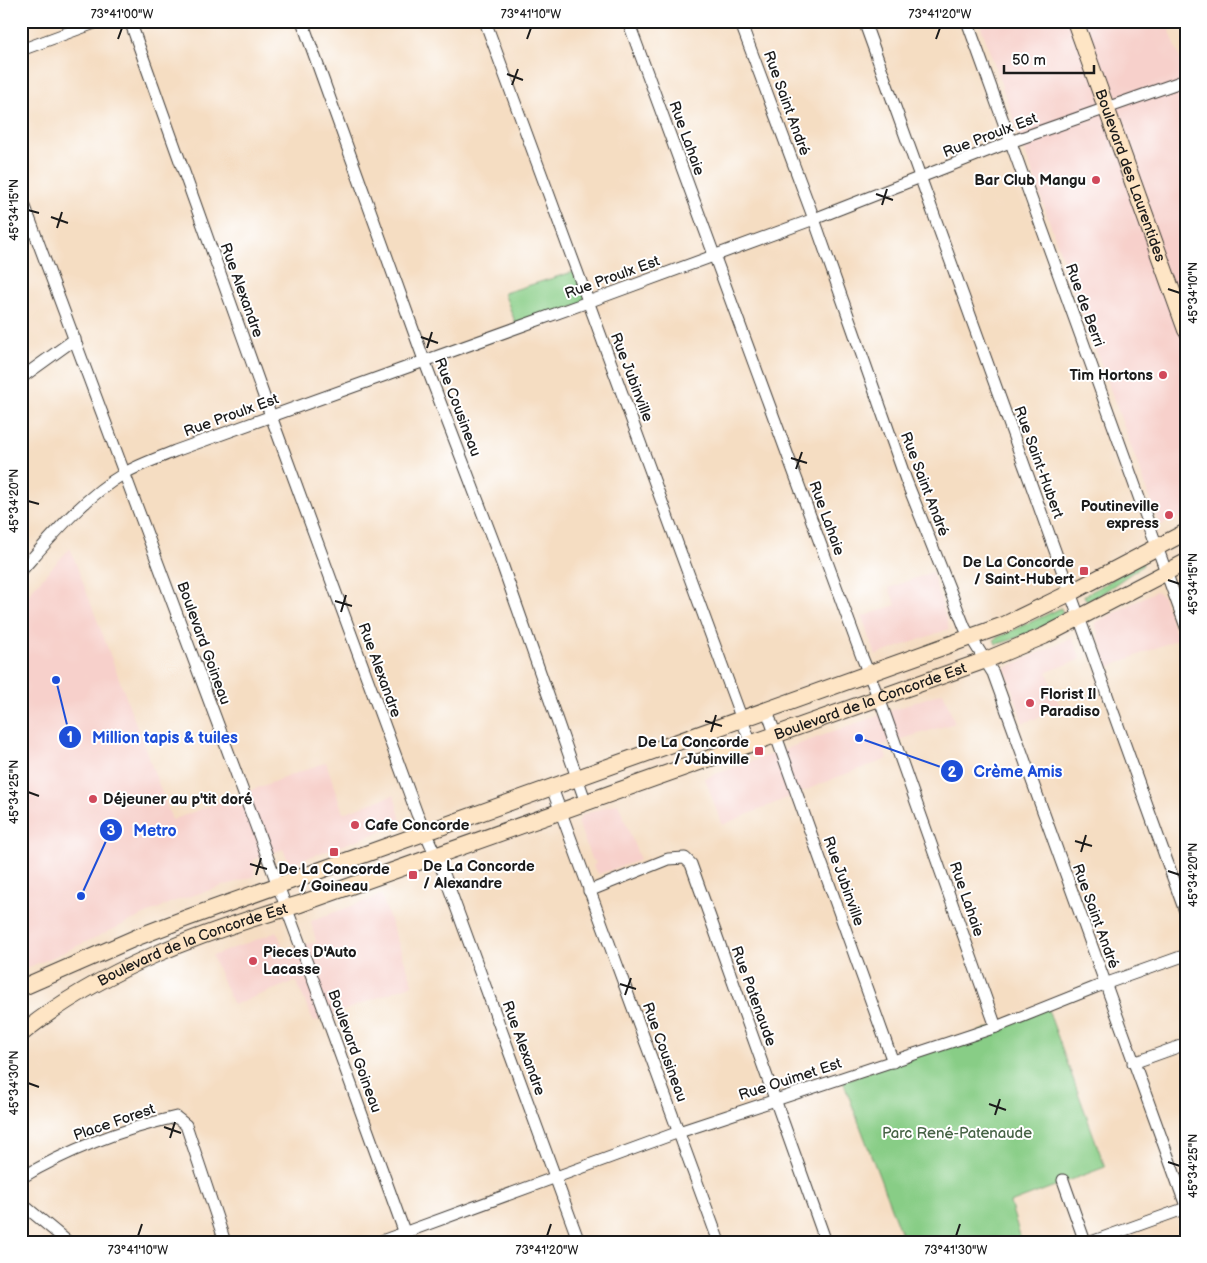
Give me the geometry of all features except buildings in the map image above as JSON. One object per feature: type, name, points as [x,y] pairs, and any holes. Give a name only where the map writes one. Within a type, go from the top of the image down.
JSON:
[{"type":"street","points":[[21,50],[100,21]]},
{"type":"street","name":"Rue Alexandre","points":[[130,21],[271,416],[417,814],[444,874],[579,1242]]},
{"type":"street","name":"Rue Cousineau","points":[[302,21],[424,360],[502,564],[586,803]]},
{"type":"street","name":"Rue Jubinville","points":[[485,21],[751,744]]},
{"type":"street","name":"Rue Lahaie","points":[[628,21],[879,698],[996,1027]]},
{"type":"street","name":"Rue Saint André","points":[[740,21],[814,219],[906,480],[964,626],[993,673],[1186,1207]]},
{"type":"street","name":"Rue Saint-Hubert","points":[[864,21],[1186,914]]},
{"type":"street","name":"Rue de Berri","points":[[967,21],[1186,627]]},
{"type":"street","name":"Boulevard des Laurentides","points":[[1075,21],[1186,330]]},
{"type":"street","name":"Rue Proulx Est","points":[[21,571],[88,500],[126,472],[175,451],[814,219],[1010,142],[1186,80]]},
{"type":"street","name":"Boulevard Goineau","points":[[22,201],[126,472],[406,1237]]},
{"type":"street","points":[[21,378],[75,339]]},
{"type":"street","name":"Boulevard de la Concorde Est","points":[[21,988],[140,936],[278,885],[971,638],[1011,622],[1070,593],[1156,546],[1186,532]]},
{"type":"street","name":"Boulevard de la Concorde Est","points":[[21,1034],[62,1004],[130,967],[199,938],[268,912],[286,908],[436,856],[986,660],[1019,647],[1186,562]]},
{"type":"street","name":"Rue Jubinville","points":[[767,711],[893,1062]]},
{"type":"street","name":"Rue Cousineau","points":[[552,788],[719,1242]]},
{"type":"street","name":"Rue Patenaude","points":[[589,891],[668,859],[685,858],[691,864],[826,1242]]},
{"type":"street","name":"Rue Ouimet Est","points":[[379,1242],[406,1237],[556,1177],[679,1132],[996,1027],[1105,984],[1186,955]]},
{"type":"street","points":[[1133,1063],[1186,1044]]},
{"type":"street","name":"Place Forest","points":[[21,1178],[42,1166],[82,1148],[143,1125],[176,1117],[186,1125],[226,1242]]},
{"type":"street","points":[[1063,1180],[1085,1242]]},
{"type":"street","points":[[21,1203],[68,1242]]},
{"type":"street","points":[[1091,1242],[1186,1207]]},
{"type":"shaded area","points":[[979,21],[1166,21],[1186,74],[1186,515],[1160,525],[1071,283]]},
{"type":"shaded area","points":[[70,548],[172,820],[326,762],[343,813],[394,795],[402,824],[290,864],[283,849],[253,860],[255,876],[172,902],[21,970],[21,606],[33,588]]},
{"type":"shaded area","points":[[932,572],[949,629],[876,655],[862,617],[896,605],[889,588]]},
{"type":"shaded area","points":[[1156,591],[1163,596],[1178,639],[1108,667],[1095,623]]},
{"type":"shaded area","points":[[1072,638],[1081,659],[1047,672],[1061,709],[1023,723],[1005,668]]},
{"type":"shaded area","points":[[943,692],[955,723],[882,745],[888,759],[840,776],[722,825],[705,778]]},
{"type":"shaded area","points":[[618,803],[640,860],[599,874],[594,868],[593,865],[596,864],[594,860],[592,861],[578,822],[582,815]]},
{"type":"shaded area","points":[[381,895],[413,984],[314,1022],[296,981],[233,1005],[212,956],[277,932],[284,949],[316,942],[311,921]]},
{"type":"green space","points":[[576,271],[588,302],[517,327],[504,293]]},
{"type":"green space","points":[[1142,562],[1143,565],[1097,597],[1087,601],[1084,596]]},
{"type":"green space","points":[[1061,608],[1063,613],[1041,627],[1003,643],[996,644],[994,639]]},
{"type":"green space","name":"Parc René-Patenaude","points":[[1047,1007],[1105,1167],[1010,1203],[1022,1242],[904,1242],[843,1081]]},
{"type":"place","name":"Bar Club Mangu","points":[[1096,180]]},
{"type":"place","name":"Tim Hortons","points":[[1163,375]]},
{"type":"place","name":"Poutineville express","points":[[1169,515]]},
{"type":"place","name":"De La Concorde / Saint-Hubert","points":[[1084,571]]},
{"type":"place","name":"Million tapis & tuiles","points":[[56,680]]},
{"type":"place","name":"Florist Il Paradiso","points":[[1030,703]]},
{"type":"place","name":"Crème Amis","points":[[859,738]]},
{"type":"place","name":"De La Concorde / Jubinville","points":[[759,751]]},
{"type":"place","name":"Déjeuner au p'tit doré","points":[[93,799]]},
{"type":"place","name":"Cafe Concorde","points":[[355,825]]},
{"type":"place","name":"De La Concorde / Goineau","points":[[334,852]]},
{"type":"place","name":"De La Concorde / Alexandre","points":[[413,875]]},
{"type":"place","name":"Metro","points":[[81,896]]},
{"type":"place","name":"Pieces D'Auto Lacasse","points":[[253,961]]}]
